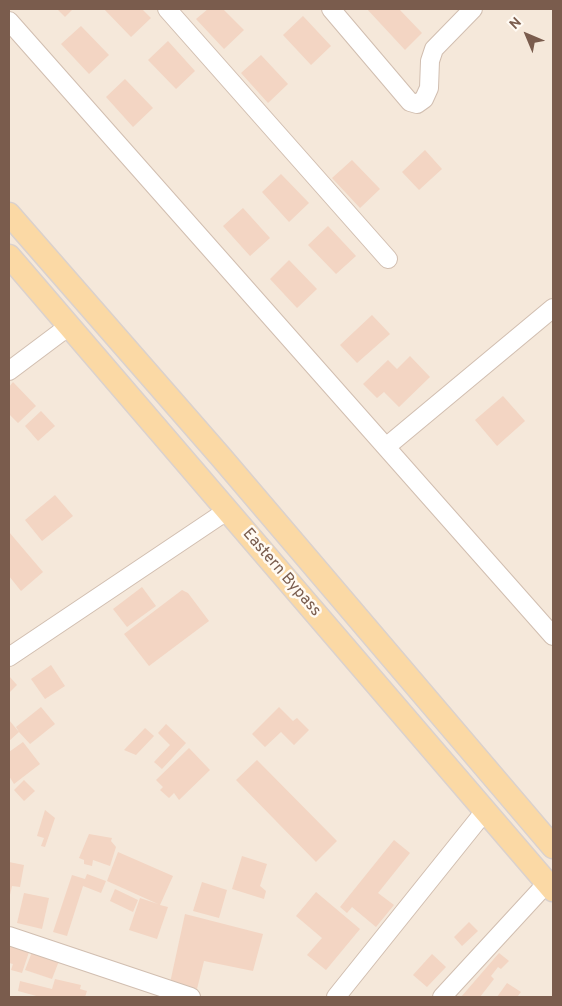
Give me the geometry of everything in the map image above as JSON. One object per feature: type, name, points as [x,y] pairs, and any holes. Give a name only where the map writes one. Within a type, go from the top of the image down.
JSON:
[{"type":"main road","name":"Eastern Bypass","points":[[9,214],[220,456],[553,847]]},
{"type":"main road","name":"Eastern Bypass","points":[[9,256],[550,886]]},
{"type":"street","points":[[167,9],[388,260]]},
{"type":"street","points":[[331,9],[410,102],[417,104],[424,100],[430,88],[430,61],[434,49],[473,9]]},
{"type":"street","points":[[9,21],[553,636]]},
{"type":"street","points":[[386,447],[553,308]]},
{"type":"street","points":[[9,371],[69,326]]},
{"type":"street","points":[[9,657],[228,510]]},
{"type":"street","points":[[336,997],[486,811]]},
{"type":"street","points":[[442,997],[550,886]]},
{"type":"street","points":[[9,936],[191,997]]},
{"type":"shaded area","points":[[9,9],[553,9],[553,997],[9,997]]},
{"type":"building","points":[[57,9],[73,9],[65,17]]},
{"type":"building","points":[[104,9],[142,9],[151,18],[131,37]]},
{"type":"building","points":[[208,9],[223,9],[244,30],[224,49],[196,19]]},
{"type":"building","points":[[367,9],[399,9],[422,33],[405,50]]},
{"type":"building","points":[[303,16],[331,46],[311,65],[283,35]]},
{"type":"building","points":[[81,26],[109,55],[89,74],[61,44]]},
{"type":"building","points":[[168,41],[195,71],[176,89],[148,60]]},
{"type":"building","points":[[261,55],[288,84],[268,103],[241,73]]},
{"type":"building","points":[[125,79],[153,108],[133,127],[106,97]]},
{"type":"building","points":[[425,150],[442,169],[419,190],[402,172]]},
{"type":"building","points":[[352,160],[380,189],[360,208],[332,178]]},
{"type":"building","points":[[281,174],[309,203],[289,222],[262,192]]},
{"type":"building","points":[[243,208],[270,238],[250,256],[223,226]]},
{"type":"building","points":[[328,226],[356,256],[336,274],[308,245]]},
{"type":"building","points":[[289,260],[317,289],[297,308],[270,279]]},
{"type":"building","points":[[372,315],[390,334],[357,363],[340,345]]},
{"type":"building","points":[[410,356],[430,377],[399,407],[384,392],[377,398],[363,384],[388,360],[397,369]]},
{"type":"building","points":[[13,382],[36,406],[18,423],[9,414],[9,387]]},
{"type":"building","points":[[503,396],[525,421],[497,446],[475,420]]},
{"type":"building","points":[[41,411],[55,426],[38,441],[25,426]]},
{"type":"building","points":[[55,495],[73,516],[42,541],[25,520]]},
{"type":"building","points":[[9,532],[43,572],[21,591],[9,576]]},
{"type":"building","points":[[142,587],[156,606],[127,627],[113,609]]},
{"type":"building","points":[[182,590],[188,593],[209,621],[149,666],[124,634]]},
{"type":"building","points":[[51,665],[65,686],[45,699],[31,679]]},
{"type":"building","points":[[9,676],[17,685],[9,693]]},
{"type":"building","points":[[41,707],[55,724],[30,744],[16,727]]},
{"type":"building","points":[[279,707],[293,721],[297,718],[309,730],[294,745],[281,732],[265,747],[252,734]]},
{"type":"building","points":[[9,720],[19,732],[9,741]]},
{"type":"building","points":[[166,724],[186,743],[162,769],[154,762],[170,745],[158,733]]},
{"type":"building","points":[[145,728],[154,736],[136,755],[124,750]]},
{"type":"building","points":[[23,742],[40,764],[14,784],[9,776],[9,752]]},
{"type":"building","points":[[189,748],[210,770],[179,800],[174,793],[169,798],[160,790],[163,787],[156,780]]},
{"type":"building","points":[[257,760],[337,841],[316,862],[236,780]]},
{"type":"building","points":[[24,780],[35,791],[24,801],[14,790]]},
{"type":"building","points":[[45,810],[55,818],[45,847],[41,846],[44,838],[37,836]]},
{"type":"building","points":[[89,834],[112,838],[111,841],[116,847],[110,866],[93,860],[92,866],[84,864],[84,860],[79,858]]},
{"type":"building","points":[[394,840],[410,853],[378,893],[394,905],[376,927],[352,907],[347,913],[340,907]]},
{"type":"building","points":[[118,852],[173,876],[160,905],[168,907],[157,939],[129,930],[140,898],[158,904],[107,881]]},
{"type":"building","points":[[242,856],[267,864],[260,886],[266,891],[264,899],[232,889]]},
{"type":"building","points":[[9,862],[24,865],[20,887],[12,886],[10,895]]},
{"type":"building","points":[[87,874],[106,881],[101,893],[83,886],[67,936],[53,932],[72,875],[85,879]]},
{"type":"building","points":[[202,882],[227,890],[219,918],[193,911]]},
{"type":"building","points":[[115,889],[138,900],[133,912],[110,901]]},
{"type":"building","points":[[316,892],[360,929],[326,970],[307,955],[322,938],[296,916]]},
{"type":"building","points":[[24,893],[49,898],[42,929],[17,923]]},
{"type":"building","points":[[185,914],[263,934],[253,971],[204,961],[197,989],[170,983]]},
{"type":"building","points":[[469,922],[478,931],[462,946],[454,937]]},
{"type":"building","points":[[9,946],[29,952],[22,973],[11,970],[13,964],[9,963]]},
{"type":"building","points":[[32,952],[59,961],[52,979],[25,970]]},
{"type":"building","points":[[499,953],[509,961],[501,969],[498,967],[491,976],[494,979],[480,997],[461,997]]},
{"type":"building","points":[[432,954],[446,967],[427,987],[413,975]]},
{"type":"building","points":[[55,979],[81,985],[80,989],[87,991],[85,997],[40,997],[18,991],[20,981],[52,989]]},
{"type":"building","points":[[507,983],[521,992],[517,997],[497,997]]}]
